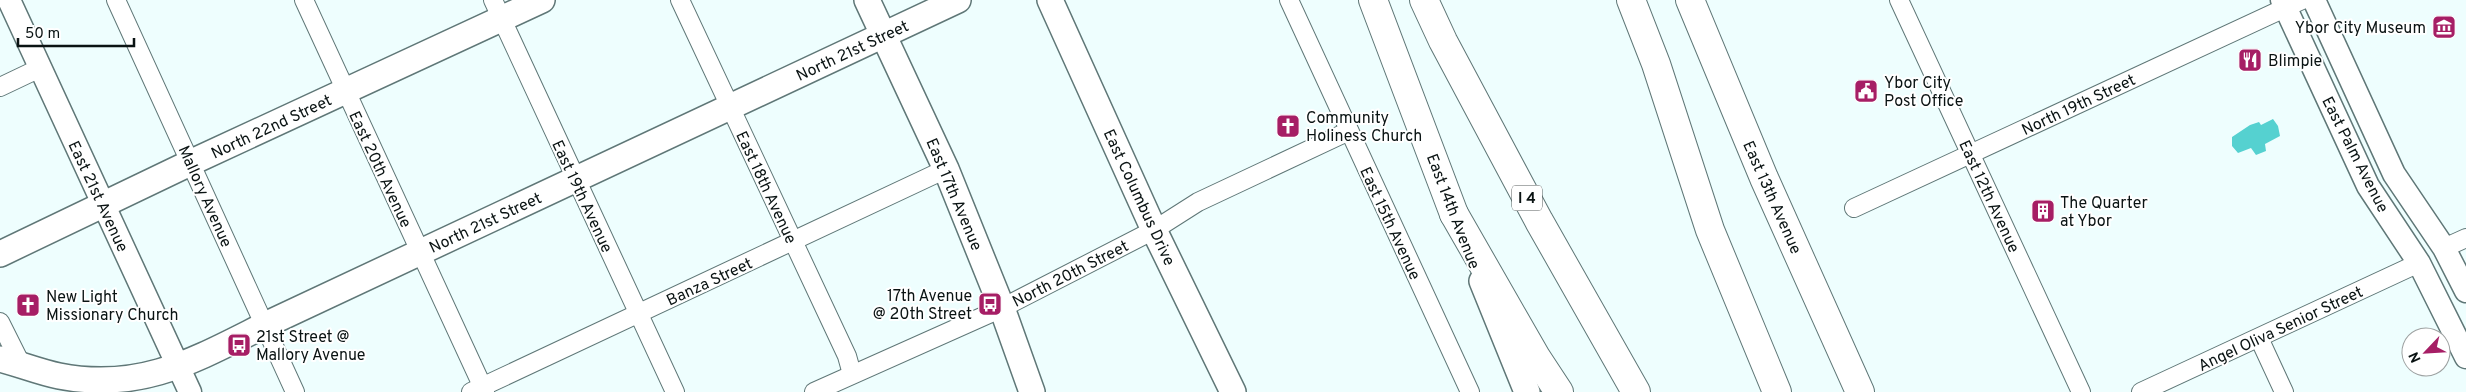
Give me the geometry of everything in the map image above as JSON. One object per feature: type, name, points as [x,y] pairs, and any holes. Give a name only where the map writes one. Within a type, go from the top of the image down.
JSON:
[{"type":"main road","name":"North 22nd Street","points":[[0,254],[346,91],[498,10],[542,0]]},
{"type":"main road","name":"East 17th Avenue","points":[[867,0],[946,169],[1002,308],[1032,392]]},
{"type":"main road","name":"North 21st Street","points":[[11,361],[59,376],[100,381],[128,380],[179,368],[265,325],[958,0]]},
{"type":"main road","name":"East Columbus Drive","points":[[1050,0],[1154,230],[1233,392]]},
{"type":"main road","name":"East 14th Avenue","points":[[1373,0],[1454,214],[1527,392]]},
{"type":"main road","name":"I 4","points":[[1424,0],[1443,41],[1540,221],[1636,392]]},
{"type":"main road","points":[[1631,0],[1656,64],[1710,230],[1777,392]]},
{"type":"main road","name":"East 13th Avenue","points":[[1690,0],[1764,178],[1860,392]]},
{"type":"main road","points":[[1454,214],[1536,357],[1559,392]]},
{"type":"street","name":"East 21st Avenue","points":[[9,0],[190,392]]},
{"type":"street","name":"Mallory Avenue","points":[[116,0],[296,392]]},
{"type":"street","name":"East 20th Avenue","points":[[304,0],[420,253],[479,390]]},
{"type":"street","name":"East 18th Avenue","points":[[680,0],[847,356],[852,374]]},
{"type":"street","name":"East 15th Avenue","points":[[1289,0],[1466,391]]},
{"type":"street","name":"East 12th Avenue","points":[[1899,0],[2081,392]]},
{"type":"street","name":"East Palm Avenue","points":[[2314,0],[2394,174],[2444,248],[2466,291]]},
{"type":"street","name":"North 19th Street","points":[[1854,208],[2290,3]]},
{"type":"street","name":"East Palm Avenue","points":[[2290,3],[2368,186],[2419,263],[2466,357]]},
{"type":"street","name":"East 19th Avenue","points":[[498,10],[637,314],[675,392]]},
{"type":"street","points":[[0,87],[40,68]]},
{"type":"street","name":"North 20th Street","points":[[821,391],[852,374],[1002,308],[1154,230],[1198,202],[1349,131]]},
{"type":"street","name":"Banza Street","points":[[479,390],[946,169]]},
{"type":"street","points":[[2444,248],[2466,238]]},
{"type":"street","name":"Angel Oliva Senior Street","points":[[2142,392],[2419,263]]},
{"type":"street","points":[[0,322],[11,361]]},
{"type":"street","points":[[2259,338],[2284,392]]},
{"type":"water","points":[[2273,119],[2278,126],[2280,136],[2265,144],[2266,151],[2256,155],[2251,148],[2238,153],[2232,146],[2232,137],[2250,125],[2259,122],[2261,125]]},
{"type":"place","name":"Ybor City Museum","points":[[2444,27]]},
{"type":"place","name":"Blimpie","points":[[2250,60]]},
{"type":"place","name":"Ybor City Post Office","points":[[1866,91]]},
{"type":"place","name":"Community Holiness Church","points":[[1288,126]]},
{"type":"place","name":"The Quarter at Ybor","points":[[2043,211]]},
{"type":"place","name":"17th Avenue @ 20th Street","points":[[990,304]]},
{"type":"place","name":"New Light Missionary Church","points":[[28,305]]},
{"type":"place","name":"21st Street @ Mallory Avenue","points":[[239,345]]}]
